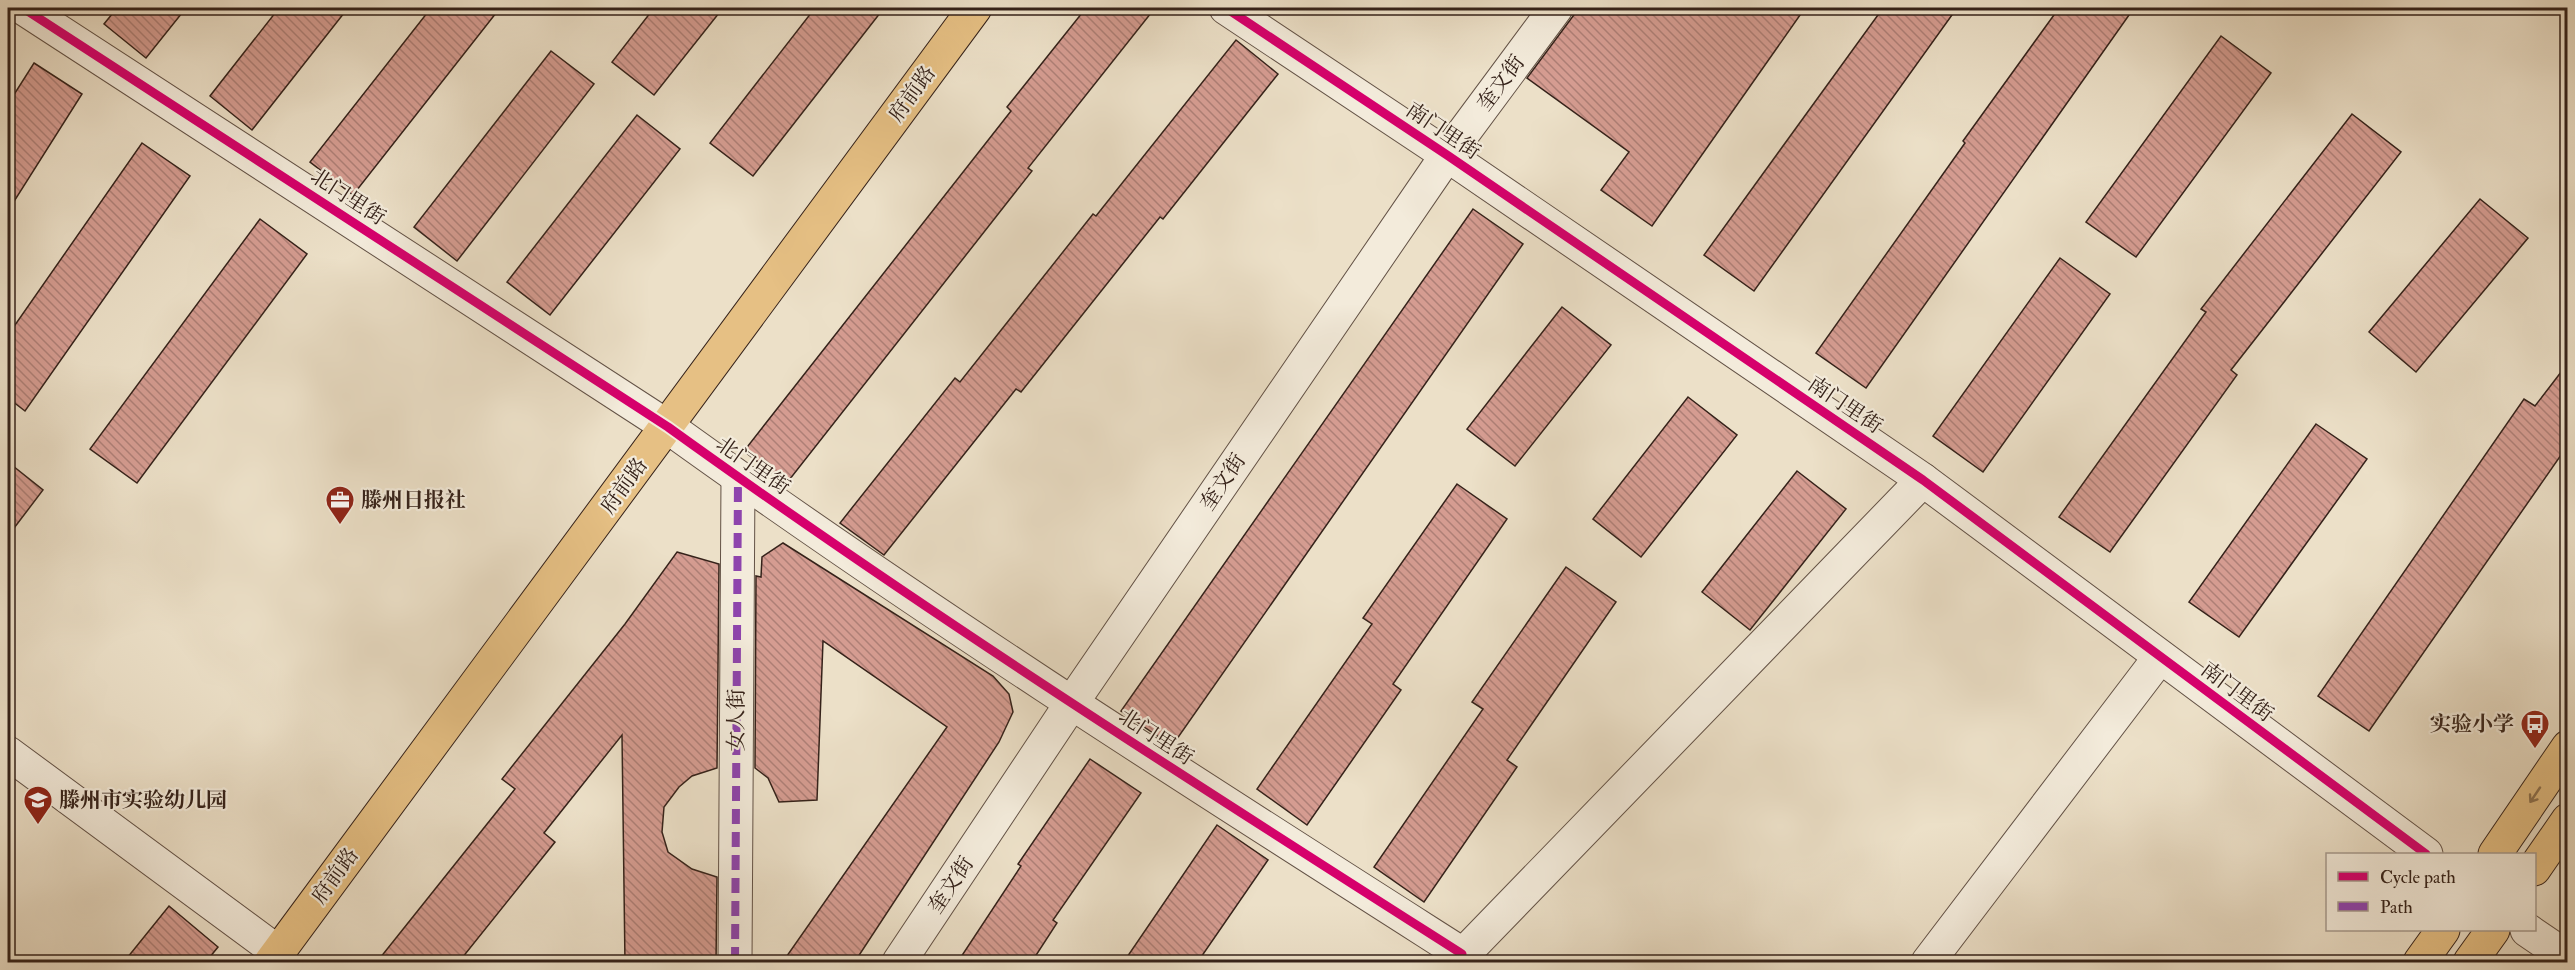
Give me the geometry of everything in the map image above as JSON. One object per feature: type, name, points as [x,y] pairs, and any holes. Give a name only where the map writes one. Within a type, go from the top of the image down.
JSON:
[{"type":"main road","name":"府前路","points":[[275,958],[975,8]]},
{"type":"main road","points":[[2496,853],[2568,747]]},
{"type":"main road","points":[[2536,868],[2568,820]]},
{"type":"main road","points":[[2420,963],[2442,931]]},
{"type":"main road","points":[[2470,963],[2492,931]]},
{"type":"street","name":"北门里街","points":[[23,8],[668,427],[738,478],[1071,704],[1459,958]]},
{"type":"street","name":"南门里街","points":[[1226,8],[1447,155],[1923,480],[2423,853]]},
{"type":"street","name":"奎文街","points":[[899,963],[1071,704],[1447,155],[1556,8]]},
{"type":"street","name":"女人街","points":[[735,963],[738,478]]},
{"type":"street","points":[[1459,958],[1923,480]]},
{"type":"street","points":[[1928,963],[2160,657]]},
{"type":"street","points":[[8,753],[275,958]]},
{"type":"street","points":[[2528,931],[2568,958]]},
{"type":"building","points":[[117,8],[186,8],[146,58],[104,24]]},
{"type":"building","points":[[279,8],[348,8],[252,130],[210,96]]},
{"type":"building","points":[[431,8],[500,8],[353,195],[310,162]]},
{"type":"building","points":[[654,8],[723,8],[654,95],[612,62]]},
{"type":"building","points":[[815,8],[884,8],[753,176],[710,143]]},
{"type":"building","points":[[1086,8],[1155,8],[1028,168],[1032,171],[786,484],[744,451],[1011,111],[1007,107]]},
{"type":"building","points":[[1579,8],[1805,8],[1652,226],[1601,190],[1629,152],[1527,78]]},
{"type":"building","points":[[1883,8],[1957,8],[1754,291],[1704,255]]},
{"type":"building","points":[[2059,8],[2134,8],[1866,388],[1816,353],[1965,143],[1963,141]]},
{"type":"building","points":[[2221,36],[2271,73],[2136,257],[2086,222]]},
{"type":"building","points":[[1236,40],[1278,74],[1163,219],[1160,217],[1021,392],[1016,389],[884,555],[840,523],[955,378],[960,382],[1093,214],[1096,216]]},
{"type":"building","points":[[551,51],[594,84],[457,261],[414,227]]},
{"type":"building","points":[[34,63],[82,94],[8,211],[8,104]]},
{"type":"building","points":[[2352,114],[2401,152],[2231,370],[2237,375],[2110,552],[2059,517],[2206,312],[2201,309]]},
{"type":"building","points":[[637,115],[680,149],[550,315],[507,282]]},
{"type":"building","points":[[142,143],[190,176],[25,411],[8,398],[8,335]]},
{"type":"building","points":[[2480,199],[2528,238],[2416,372],[2369,332]]},
{"type":"building","points":[[1473,209],[1523,244],[1172,746],[1121,711]]},
{"type":"building","points":[[260,219],[307,254],[137,483],[90,449]]},
{"type":"building","points":[[2060,258],[2110,294],[1983,472],[1933,436]]},
{"type":"building","points":[[1562,307],[1611,345],[1515,466],[1467,429]]},
{"type":"building","points":[[2568,363],[2568,445],[2369,731],[2318,696],[2524,399],[2535,406]]},
{"type":"building","points":[[1688,397],[1737,435],[1641,557],[1593,519]]},
{"type":"building","points":[[2316,424],[2367,459],[2239,637],[2189,602]]},
{"type":"building","points":[[8,462],[43,490],[8,536]]},
{"type":"building","points":[[1797,471],[1846,509],[1750,630],[1702,592]]},
{"type":"building","points":[[1457,484],[1507,519],[1393,684],[1401,690],[1307,825],[1257,789],[1372,624],[1363,618]]},
{"type":"building","points":[[783,543],[993,676],[1009,694],[1013,712],[999,742],[854,963],[782,963],[947,727],[823,641],[817,800],[779,802],[768,778],[755,768],[756,576],[761,577],[762,557]]},
{"type":"building","points":[[677,552],[719,564],[717,768],[692,776],[679,787],[664,807],[662,832],[668,852],[692,869],[717,877],[716,963],[625,963],[622,735],[544,833],[555,842],[458,963],[376,963],[515,789],[502,779],[625,624]]},
{"type":"building","points":[[1566,567],[1616,602],[1507,760],[1517,767],[1424,902],[1374,867],[1483,709],[1472,702]]},
{"type":"building","points":[[1090,759],[1141,793],[1053,920],[1057,923],[1031,963],[957,963],[1021,866],[1018,864]]},
{"type":"building","points":[[1217,825],[1268,860],[1197,963],[1123,963]]},
{"type":"building","points":[[169,906],[218,947],[205,963],[123,963]]},
{"type":"marked path","points":[[735,962],[738,478]]},
{"type":"cycle path","points":[[23,8],[668,427],[863,564],[1061,696],[1462,954]]},
{"type":"cycle path","points":[[1226,8],[1447,155],[1923,480],[2425,853]]},
{"type":"place","name":"滕州日报社","points":[[340,526]]},
{"type":"place","name":"实验小学","points":[[2535,750]]},
{"type":"place","name":"滕州市实验幼儿园","points":[[38,826]]}]
